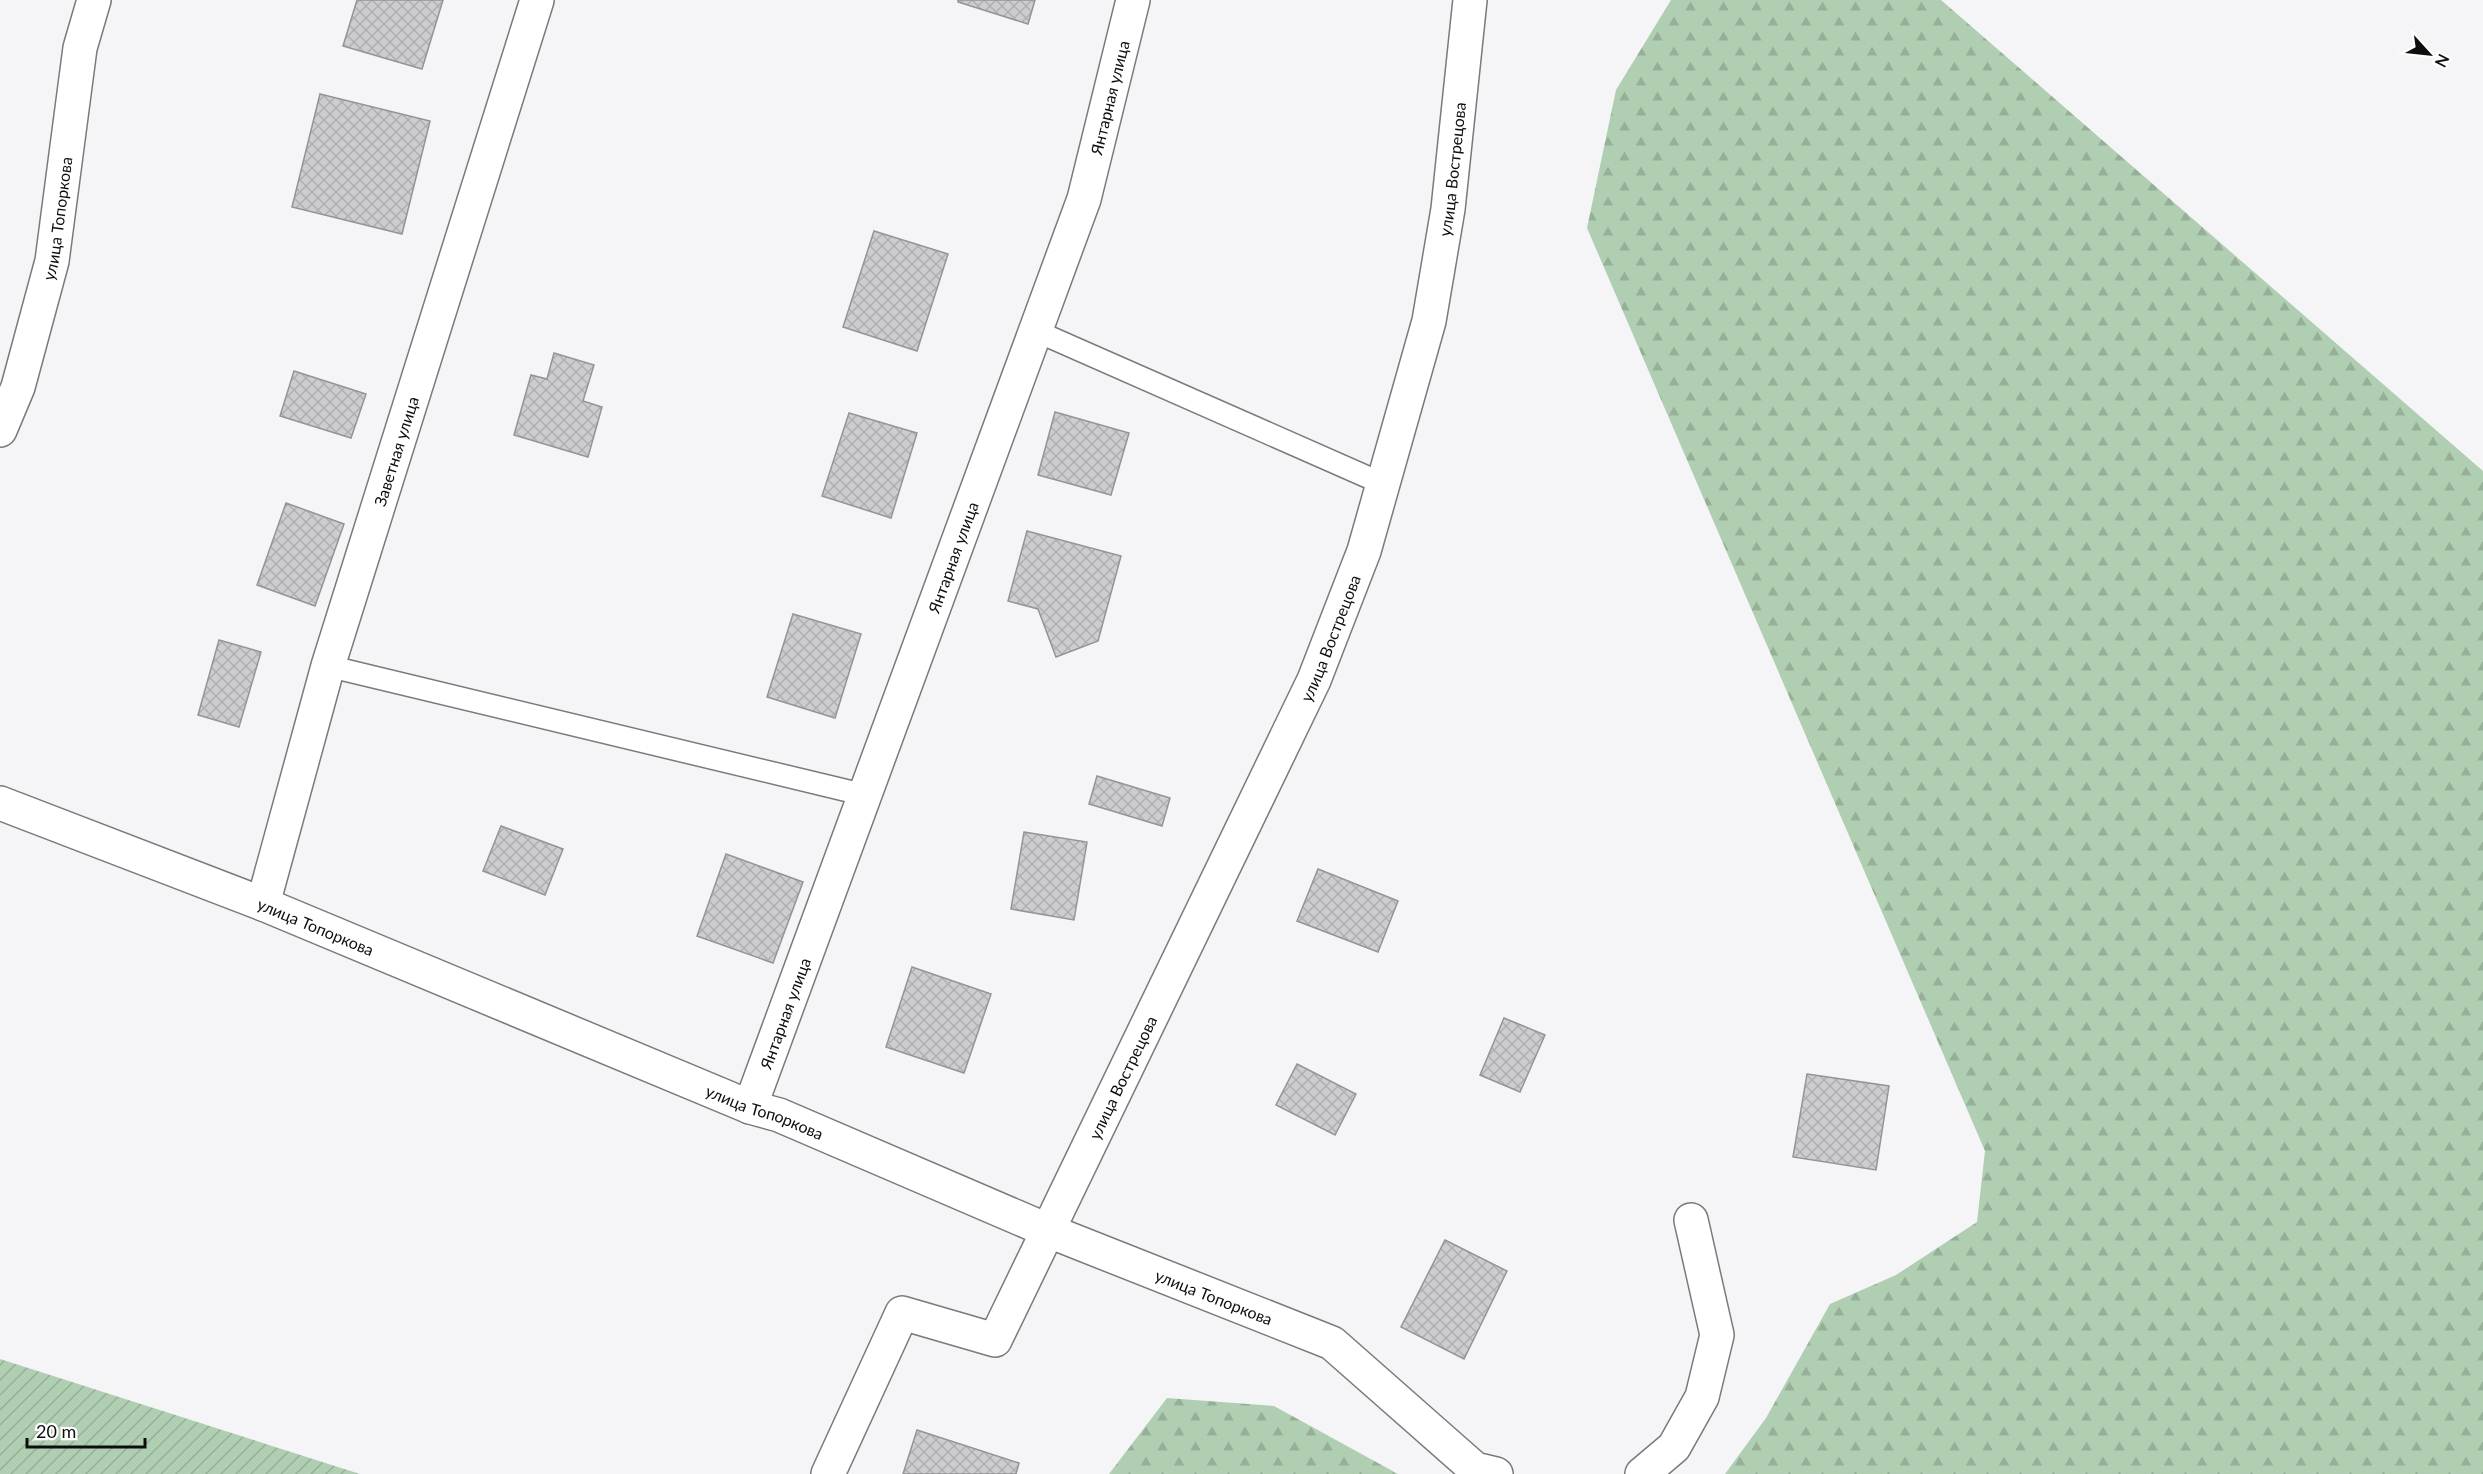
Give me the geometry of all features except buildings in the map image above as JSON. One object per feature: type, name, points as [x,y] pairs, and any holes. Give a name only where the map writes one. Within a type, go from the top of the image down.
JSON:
[{"type":"street","name":"улица Топоркова","points":[[0,430],[18,387],[52,261],[80,48],[94,0]]},
{"type":"street","name":"Заветная улица","points":[[263,904],[328,666],[537,0]]},
{"type":"street","name":"Янтарная улица","points":[[750,1107],[1084,200],[1133,0]]},
{"type":"street","name":"улица Вострецова","points":[[828,1474],[902,1313],[995,1340],[1314,680],[1364,551],[1381,483],[1429,321],[1448,209],[1470,0]]},
{"type":"street","name":"улица Топоркова","points":[[0,803],[263,904],[750,1107],[779,1115],[1049,1231],[1332,1342],[1475,1469],[1496,1474]]},
{"type":"street","points":[[1642,1474],[1674,1447],[1702,1397],[1717,1335],[1691,1220]]},
{"type":"lane","points":[[1036,331],[1381,483]]},
{"type":"lane","points":[[328,666],[865,795]]},
{"type":"green space","points":[[1671,0],[1941,0],[2483,471],[2483,1474],[1725,1474],[1766,1418],[1830,1304],[1896,1275],[1977,1222],[1985,1151],[1587,228],[1616,90]]},
{"type":"green space","points":[[0,1359],[360,1474],[0,1474]]},
{"type":"green space","points":[[1167,1398],[1274,1406],[1398,1474],[1109,1474]]}]
